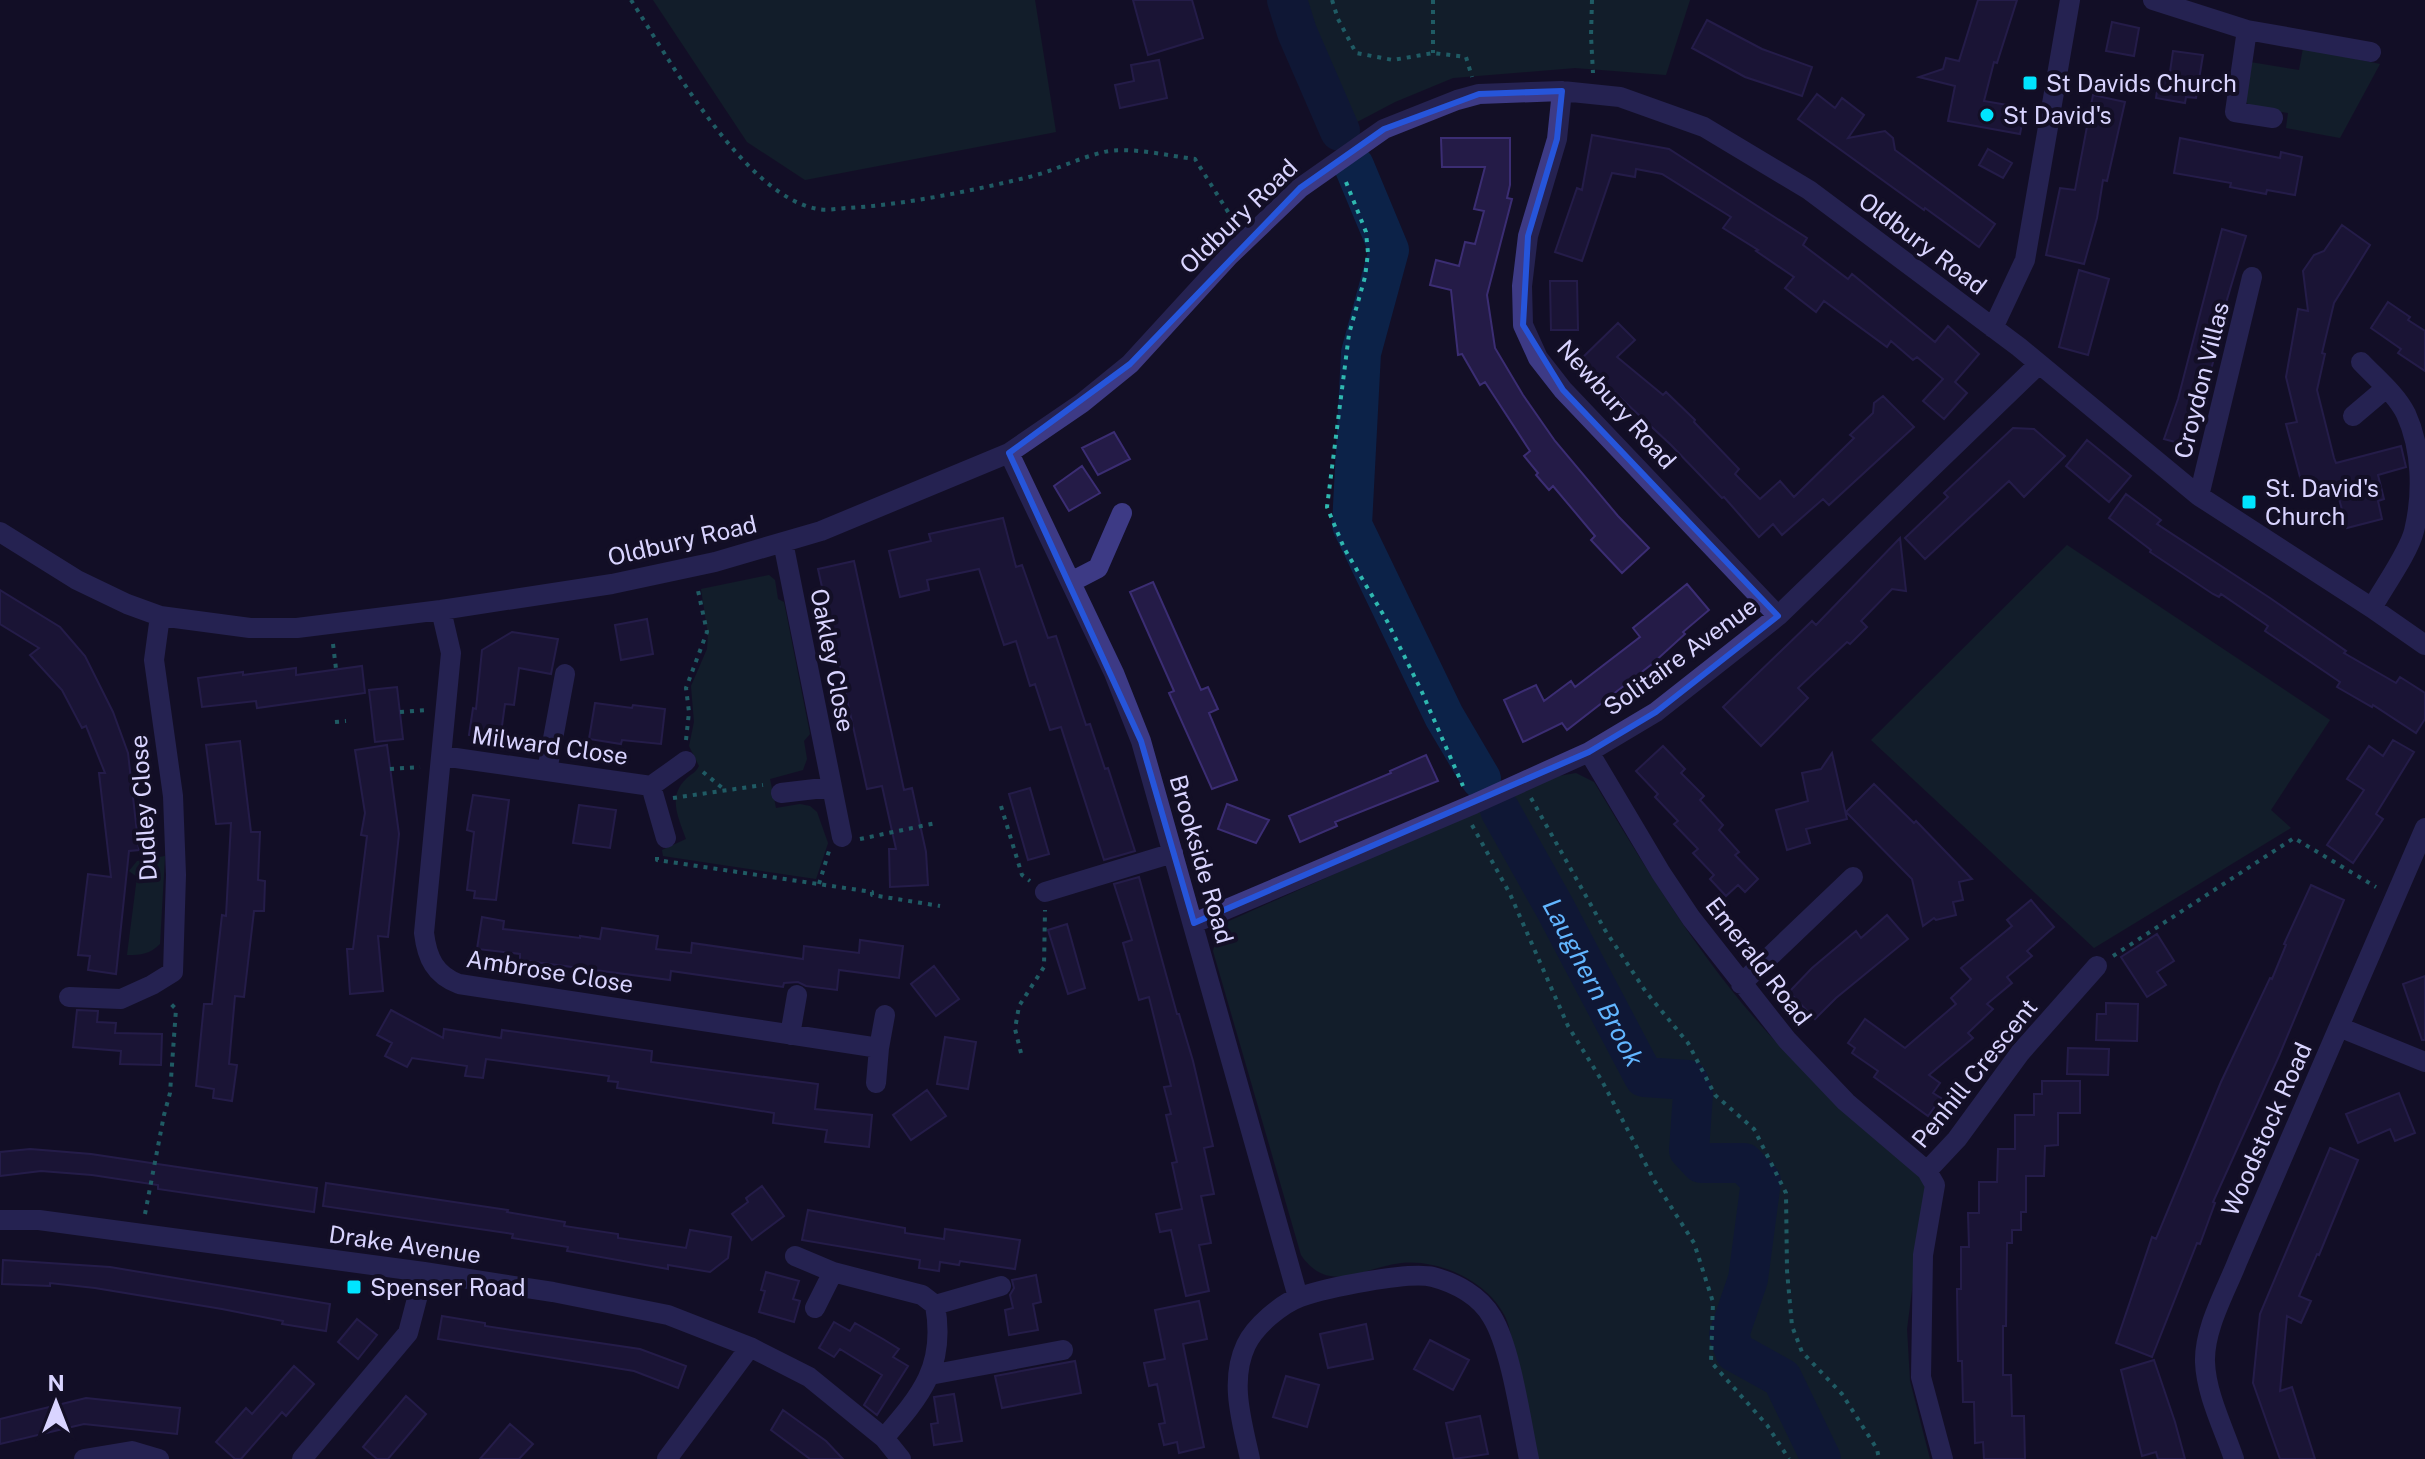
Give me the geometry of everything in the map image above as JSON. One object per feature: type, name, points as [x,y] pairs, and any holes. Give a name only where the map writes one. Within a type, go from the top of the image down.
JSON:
[{"type":"street","points":[[1993,328],[2025,260],[2070,0]]},
{"type":"street","points":[[2153,0],[2247,30],[2371,52]]},
{"type":"street","points":[[2247,30],[2235,112],[2273,118]]},
{"type":"street","name":"Oldbury Road","points":[[0,532],[77,580],[127,604],[160,616],[250,628],[297,628],[612,584],[693,567],[783,542],[890,504],[1009,453],[1082,403],[1130,364],[1246,240],[1300,188],[1384,129],[1479,94],[1562,91],[1620,97],[1704,127],[1809,190],[2019,347],[2199,496],[2425,645]]},
{"type":"street","name":"Newbury Road","points":[[1562,91],[1557,139],[1528,236],[1522,286],[1523,325],[1538,358],[1563,390],[1778,616]]},
{"type":"street","name":"Croydon Villas","points":[[2199,496],[2252,277]]},
{"type":"street","points":[[2361,362],[2405,413],[2418,451],[2422,487],[2413,533],[2372,608]]},
{"type":"street","name":"Solitaire Avenue","points":[[1194,923],[1589,752],[1656,712],[1778,616],[2038,365]]},
{"type":"street","points":[[2353,416],[2386,388]]},
{"type":"street","name":"Brookside Road","points":[[1009,453],[1114,673],[1141,741],[1298,1297]]},
{"type":"street","points":[[1071,582],[1098,568],[1122,513]]},
{"type":"street","name":"Oakley Close","points":[[783,542],[840,841]]},
{"type":"street","name":"Ambrose Close","points":[[441,610],[451,653],[424,933],[430,960],[443,978],[459,984],[879,1048]]},
{"type":"street","name":"Dudley Close","points":[[152,985],[173,972],[176,875],[173,796],[154,660],[160,616]]},
{"type":"street","points":[[547,771],[565,674]]},
{"type":"street","name":"Emerald Road","points":[[1589,752],[1661,873],[1741,984],[1787,1040],[1846,1102],[1927,1171]]},
{"type":"street","name":"Milward Close","points":[[441,761],[547,771],[653,795],[685,754]]},
{"type":"street","points":[[781,793],[832,787]]},
{"type":"street","points":[[653,795],[666,838]]},
{"type":"street","name":"Woodstock Road","points":[[2234,1459],[2209,1384],[2205,1363],[2207,1346],[2238,1260],[2425,828]]},
{"type":"street","points":[[1045,892],[1173,853]]},
{"type":"street","points":[[1741,984],[1853,877]]},
{"type":"street","name":"Penhill Crescent","points":[[1943,1459],[1921,1377],[1923,1255],[1935,1185],[1927,1171],[1957,1139],[2020,1053],[2094,968]]},
{"type":"street","points":[[69,997],[121,999],[152,985]]},
{"type":"street","points":[[790,1035],[797,995]]},
{"type":"street","points":[[876,1083],[885,1015]]},
{"type":"street","points":[[2339,1027],[2425,1062]]},
{"type":"street","name":"Drake Avenue","points":[[0,1220],[39,1220],[424,1272],[553,1292],[668,1315],[750,1347],[809,1377],[884,1438],[901,1459]]},
{"type":"street","points":[[795,1256],[833,1272],[922,1295],[935,1305],[937,1358],[930,1375],[884,1438]]},
{"type":"street","points":[[302,1459],[408,1333],[424,1272]]},
{"type":"street","points":[[815,1308],[833,1272]]},
{"type":"street","points":[[1250,1459],[1239,1407],[1237,1379],[1247,1342],[1272,1315],[1298,1297],[1401,1275],[1431,1277],[1469,1291],[1492,1316],[1502,1340],[1529,1459]]},
{"type":"street","points":[[935,1305],[1001,1286]]},
{"type":"street","points":[[667,1459],[750,1347]]},
{"type":"street","points":[[930,1375],[1063,1350]]},
{"type":"street","points":[[84,1459],[132,1451],[159,1459]]},
{"type":"path","points":[[631,0],[705,112],[744,163],[782,194],[818,209],[870,206],[941,195],[1033,176],[1107,151],[1151,153],[1195,159],[1246,240]]},
{"type":"path","points":[[1332,0],[1356,53],[1393,60],[1433,53],[1466,57],[1479,94]]},
{"type":"path","points":[[1433,0],[1433,53]]},
{"type":"path","points":[[1592,0],[1593,94]]},
{"type":"path","points":[[1338,162],[1366,232],[1368,253],[1365,277],[1349,334],[1327,507],[1344,548],[1387,621],[1421,690],[1458,773]]},
{"type":"path","points":[[685,754],[689,722],[686,688],[707,632],[693,567]]},
{"type":"path","points":[[335,722],[346,721]]},
{"type":"path","points":[[390,769],[441,761]]},
{"type":"path","points":[[653,795],[676,797],[779,782],[781,793]]},
{"type":"path","points":[[1522,782],[1605,930],[1646,992],[1688,1043],[1715,1095],[1754,1129],[1786,1193],[1787,1271],[1792,1326],[1802,1352],[1842,1394],[1877,1449],[1879,1459]]},
{"type":"path","points":[[1001,806],[1022,875],[1045,892],[1044,967],[1019,1006],[1015,1029],[1021,1053]]},
{"type":"path","points":[[1469,806],[1568,1026],[1602,1081],[1654,1180],[1694,1243],[1713,1302],[1711,1362],[1767,1425],[1789,1459]]},
{"type":"path","points":[[819,884],[840,841],[936,823]]},
{"type":"path","points":[[666,838],[658,847],[657,860],[872,892],[872,895],[940,906]]},
{"type":"path","points":[[2094,968],[2294,838],[2395,898]]},
{"type":"path","points":[[141,1234],[170,1093],[174,1058],[176,1009],[152,985]]},
{"type":"highlighted area","points":[[1562,91],[1557,139],[1528,236],[1523,325],[1563,390],[1778,616],[1656,712],[1589,752],[1194,923],[1141,741],[1009,453],[1130,364],[1300,188],[1384,129],[1479,94]]},
{"type":"green space","points":[[653,0],[1035,0],[1056,132],[805,180],[747,142]]},
{"type":"green space","points":[[1287,0],[1690,0],[1666,75],[1575,68],[1453,78],[1395,102],[1340,131],[1297,32]]},
{"type":"green space","points":[[2303,48],[2380,64],[2340,138],[2286,128],[2288,113],[2251,107],[2244,100],[2250,62],[2299,70]]},
{"type":"green space","points":[[2067,545],[2330,720],[2271,810],[2291,828],[2094,948],[1871,740]]},
{"type":"green space","points":[[769,575],[775,580],[778,599],[784,602],[810,734],[804,741],[807,759],[803,770],[770,779],[776,808],[800,804],[810,806],[817,812],[828,843],[816,879],[663,856],[662,850],[686,839],[676,808],[677,793],[699,766],[689,746],[694,722],[691,686],[707,649],[701,589]]},
{"type":"green space","points":[[1576,773],[1594,782],[1679,919],[1752,1015],[1814,1081],[1926,1182],[1907,1329],[1910,1381],[1930,1459],[1538,1459],[1509,1326],[1487,1292],[1461,1275],[1431,1265],[1401,1263],[1335,1277],[1312,1267],[1301,1255],[1213,951],[1218,932],[1229,921],[1467,815],[1559,776]]},
{"type":"green space","points":[[165,856],[160,944],[145,953],[127,955],[137,877],[129,871],[137,861]]},
{"type":"building","points":[[1133,0],[1192,0],[1203,38],[1148,55]]},
{"type":"building","points":[[1978,0],[2017,0],[1997,63],[1994,62],[1984,101],[2025,108],[2020,134],[1948,121],[1955,86],[1919,77],[1943,69],[1946,58],[1959,61]]},
{"type":"building","points":[[1707,20],[1762,49],[1812,67],[1802,96],[1745,77],[1692,48]]},
{"type":"building","points":[[2112,22],[2139,28],[2134,56],[2106,51]]},
{"type":"building","points":[[2173,51],[2203,55],[2196,98],[2186,97],[2185,103],[2156,98],[2159,78],[2169,79]]},
{"type":"building","points":[[1159,60],[1167,98],[1120,108],[1115,85],[1134,81],[1131,65]]},
{"type":"building","points":[[1817,94],[1835,108],[1842,98],[1864,115],[1848,138],[1885,131],[1893,138],[1895,150],[1995,224],[1979,247],[1798,119]]},
{"type":"building","points":[[2093,95],[2125,102],[2084,264],[2046,255],[2060,188],[2075,190]]},
{"type":"building","points":[[1592,135],[1669,149],[1807,238],[1803,245],[1848,279],[1852,274],[1935,342],[1948,326],[1979,354],[1955,382],[1967,393],[1944,419],[1923,401],[1943,379],[1917,357],[1913,360],[1891,341],[1887,347],[1824,301],[1816,312],[1785,288],[1794,277],[1723,228],[1731,217],[1662,174],[1636,169],[1635,177],[1612,173],[1582,261],[1555,252],[1577,188],[1582,190]]},
{"type":"building","points":[[1441,138],[1510,138],[1507,198],[1512,199],[1487,295],[1495,348],[1555,441],[1649,548],[1622,573],[1591,540],[1595,536],[1553,486],[1549,490],[1536,475],[1538,473],[1524,456],[1530,451],[1485,382],[1480,385],[1462,354],[1458,355],[1451,290],[1430,285],[1436,260],[1459,266],[1465,242],[1475,244],[1484,211],[1474,209],[1485,167],[1442,167]]},
{"type":"building","points":[[2180,138],[2280,158],[2281,152],[2302,157],[2295,195],[2267,190],[2266,194],[2230,187],[2231,183],[2174,173]]},
{"type":"building","points":[[1988,149],[2012,163],[2003,178],[1979,165]]},
{"type":"building","points":[[2342,225],[2370,245],[2334,303],[2322,353],[2325,354],[2317,390],[2334,458],[2336,463],[2401,446],[2406,467],[2378,475],[2384,499],[2378,501],[2382,519],[2347,528],[2335,484],[2304,492],[2286,424],[2297,422],[2286,377],[2298,309],[2308,311],[2303,271],[2314,255],[2324,251]]},
{"type":"building","points":[[2222,229],[2246,236],[2190,446],[2164,439],[2178,399]]},
{"type":"building","points":[[2079,270],[2109,279],[2088,355],[2059,347]]},
{"type":"building","points":[[1550,281],[1577,281],[1578,330],[1551,330]]},
{"type":"building","points":[[2388,302],[2425,331],[2425,371],[2398,353],[2401,349],[2371,328]]},
{"type":"building","points":[[1618,323],[1635,340],[1617,357],[1663,395],[1666,392],[1695,420],[1739,469],[1735,474],[1760,499],[1780,481],[1794,497],[1854,438],[1850,435],[1873,413],[1874,403],[1883,396],[1914,427],[1829,505],[1823,499],[1782,535],[1773,524],[1759,537],[1724,497],[1580,360]]},
{"type":"building","points":[[2013,428],[2034,429],[2065,456],[2024,497],[2009,481],[1925,559],[1905,538],[1948,497],[1944,493]]},
{"type":"building","points":[[1114,432],[1130,459],[1098,475],[1082,448]]},
{"type":"building","points":[[2087,440],[2131,476],[2109,502],[2066,466]]},
{"type":"building","points":[[1082,466],[1100,493],[1069,511],[1054,486]]},
{"type":"building","points":[[2126,494],[2161,520],[2157,524],[2270,598],[2346,651],[2344,653],[2396,683],[2400,677],[2425,693],[2425,719],[2416,733],[2373,705],[2337,687],[2340,682],[2265,631],[2268,626],[2150,552],[2109,518]]},
{"type":"building","points":[[1003,518],[1016,567],[1022,565],[1048,638],[1056,636],[1086,725],[1090,724],[1105,769],[1108,768],[1135,851],[1104,860],[1061,727],[1050,730],[1035,684],[1030,686],[1016,641],[1004,645],[979,569],[927,580],[929,590],[900,597],[889,551],[931,541],[929,534]]},
{"type":"building","points":[[1900,538],[1906,591],[1892,589],[1861,621],[1867,627],[1798,688],[1808,698],[1761,746],[1723,707],[1812,621],[1816,625]]},
{"type":"building","points":[[854,561],[904,790],[912,788],[926,852],[928,885],[890,887],[889,849],[896,849],[882,786],[867,789],[818,569]]},
{"type":"building","points":[[1153,582],[1201,690],[1208,687],[1218,709],[1209,713],[1237,780],[1212,789],[1169,693],[1174,691],[1130,592]]},
{"type":"building","points":[[1687,584],[1709,610],[1683,632],[1685,634],[1652,664],[1567,730],[1562,723],[1523,742],[1504,700],[1536,685],[1544,701],[1571,681],[1575,687],[1640,637],[1633,628]]},
{"type":"building","points":[[0,590],[60,627],[85,656],[113,712],[128,753],[139,850],[129,851],[116,974],[88,970],[90,956],[78,955],[88,874],[111,877],[99,773],[105,773],[86,726],[82,728],[62,690],[30,655],[39,648],[0,624]]},
{"type":"building","points":[[647,619],[653,654],[621,660],[615,625]]},
{"type":"building","points":[[512,632],[558,639],[551,674],[519,668],[514,705],[505,704],[500,740],[469,735],[473,708],[476,709],[482,650]]},
{"type":"building","points":[[362,666],[365,693],[257,708],[256,701],[202,707],[198,678],[296,668],[296,675]]},
{"type":"building","points":[[397,687],[403,739],[375,742],[369,690]]},
{"type":"building","points":[[595,703],[665,709],[661,744],[622,740],[621,744],[589,739]]},
{"type":"building","points":[[2393,740],[2414,752],[2376,814],[2383,819],[2353,863],[2327,845],[2364,790],[2347,779],[2369,746],[2383,756]]},
{"type":"building","points":[[240,741],[251,832],[260,832],[258,880],[265,881],[264,911],[254,911],[244,997],[235,996],[229,1064],[237,1065],[232,1101],[213,1098],[214,1089],[196,1086],[204,1004],[212,1004],[222,915],[226,916],[231,823],[216,824],[206,745]]},
{"type":"building","points":[[387,745],[399,834],[388,937],[378,936],[383,991],[350,994],[347,949],[353,949],[367,836],[361,835],[365,813],[355,750]]},
{"type":"building","points":[[1663,746],[1685,769],[1681,773],[1704,796],[1700,800],[1723,825],[1719,830],[1739,852],[1735,855],[1758,879],[1745,892],[1738,885],[1726,896],[1710,879],[1714,875],[1693,853],[1698,849],[1674,824],[1678,821],[1636,771]]},
{"type":"building","points":[[1832,753],[1847,819],[1806,829],[1810,843],[1787,850],[1776,810],[1808,801],[1802,773],[1821,769]]},
{"type":"building","points":[[1426,755],[1438,781],[1335,822],[1337,826],[1300,842],[1289,816]]},
{"type":"building","points":[[1874,784],[1914,823],[1916,821],[1972,879],[1959,882],[1963,900],[1953,902],[1956,915],[1934,918],[1923,926],[1912,879],[1846,812]]},
{"type":"building","points":[[1030,788],[1049,854],[1028,860],[1009,794]]},
{"type":"building","points":[[473,795],[509,800],[496,900],[474,898],[475,891],[467,890],[474,832],[467,830]]},
{"type":"building","points":[[1227,804],[1269,820],[1256,843],[1218,829]]},
{"type":"building","points":[[579,805],[616,810],[610,848],[573,843]]},
{"type":"building","points":[[1139,877],[1193,1061],[1213,1146],[1204,1148],[1214,1194],[1201,1196],[1211,1243],[1199,1245],[1209,1291],[1186,1296],[1171,1230],[1160,1232],[1156,1214],[1182,1209],[1172,1163],[1177,1162],[1166,1115],[1171,1114],[1164,1087],[1171,1086],[1149,997],[1139,1000],[1123,943],[1132,940],[1114,884]]},
{"type":"building","points":[[2311,885],[2344,900],[2279,1056],[2213,1202],[2200,1244],[2197,1243],[2152,1357],[2116,1343],[2152,1237],[2156,1239],[2221,1082],[2272,979]]},
{"type":"building","points":[[2031,900],[2054,927],[2027,951],[2032,956],[2007,977],[2012,983],[1987,1004],[1993,1009],[1968,1033],[1973,1038],[1929,1075],[1940,1083],[1933,1093],[1941,1098],[1928,1116],[1874,1077],[1878,1071],[1852,1053],[1855,1048],[1848,1043],[1865,1019],[1905,1048],[1956,1004],[1951,998],[1971,979],[1961,968],[2012,926],[2007,920]]},
{"type":"building","points":[[1887,915],[1908,939],[1815,1019],[1789,992],[1856,931],[1861,938]]},
{"type":"building","points":[[482,917],[504,921],[503,929],[580,938],[600,939],[602,928],[658,936],[656,949],[691,953],[692,943],[803,959],[804,946],[859,953],[860,940],[903,946],[899,978],[839,970],[837,990],[798,982],[784,983],[783,987],[671,971],[670,980],[520,960],[520,954],[477,949]]},
{"type":"building","points":[[1067,924],[1085,988],[1068,994],[1048,930]]},
{"type":"building","points":[[2157,934],[2174,961],[2157,972],[2166,985],[2147,997],[2121,957]]},
{"type":"building","points":[[934,966],[959,999],[936,1016],[911,984]]},
{"type":"building","points":[[2425,976],[2425,1040],[2422,1040],[2403,984]]},
{"type":"building","points":[[2106,1003],[2138,1004],[2137,1041],[2096,1040],[2097,1014],[2106,1014]]},
{"type":"building","points":[[77,1010],[98,1011],[97,1022],[116,1023],[115,1033],[162,1034],[161,1065],[120,1064],[121,1051],[73,1047]]},
{"type":"building","points":[[391,1010],[443,1038],[444,1029],[501,1038],[502,1030],[652,1051],[651,1062],[818,1084],[815,1109],[872,1115],[869,1147],[825,1142],[827,1130],[773,1123],[774,1113],[617,1088],[618,1082],[608,1081],[609,1076],[486,1059],[483,1078],[465,1076],[467,1066],[412,1058],[407,1067],[385,1056],[392,1043],[377,1035]]},
{"type":"building","points":[[945,1037],[976,1042],[968,1089],[937,1084]]},
{"type":"building","points":[[2068,1048],[2109,1049],[2108,1075],[2067,1074]]},
{"type":"building","points":[[2042,1081],[2080,1081],[2080,1113],[2058,1113],[2058,1145],[2045,1146],[2044,1176],[2026,1176],[2026,1212],[2021,1212],[2021,1230],[2012,1230],[2012,1243],[2007,1243],[2003,1375],[2011,1375],[2012,1416],[2024,1416],[2025,1459],[1984,1459],[1983,1442],[1975,1443],[1974,1402],[1963,1402],[1962,1361],[1958,1361],[1957,1289],[1961,1289],[1961,1247],[1969,1247],[1968,1213],[1979,1213],[1979,1182],[1997,1182],[1998,1149],[2015,1149],[2015,1115],[2034,1115],[2034,1094],[2042,1094]]},
{"type":"building","points":[[927,1090],[946,1116],[911,1140],[893,1115]]},
{"type":"building","points":[[2399,1093],[2415,1133],[2395,1141],[2390,1129],[2358,1143],[2346,1114]]},
{"type":"building","points":[[2330,1148],[2358,1160],[2299,1296],[2311,1301],[2301,1323],[2287,1316],[2280,1391],[2292,1387],[2315,1459],[2280,1459],[2253,1383],[2260,1314]]},
{"type":"building","points":[[30,1149],[91,1154],[317,1188],[314,1212],[158,1189],[158,1185],[92,1175],[41,1171],[0,1176],[0,1152]]},
{"type":"building","points":[[326,1183],[508,1210],[565,1222],[564,1226],[618,1234],[618,1238],[686,1248],[690,1230],[731,1237],[728,1258],[710,1272],[668,1265],[668,1269],[567,1251],[568,1247],[512,1238],[513,1234],[323,1206]]},
{"type":"building","points":[[762,1186],[784,1216],[752,1240],[732,1214]]},
{"type":"building","points":[[808,1210],[905,1228],[905,1233],[944,1239],[945,1229],[1020,1240],[1015,1269],[960,1261],[959,1265],[940,1262],[939,1271],[919,1268],[920,1260],[802,1240]]},
{"type":"building","points":[[3,1260],[110,1267],[330,1304],[326,1331],[222,1309],[95,1288],[50,1283],[50,1286],[2,1284]]},
{"type":"building","points":[[766,1272],[799,1281],[793,1299],[800,1301],[794,1322],[759,1312]]},
{"type":"building","points":[[1036,1275],[1041,1302],[1033,1304],[1038,1330],[1009,1335],[1005,1310],[1013,1308],[1010,1295],[1014,1288],[1012,1280]]},
{"type":"building","points":[[1199,1301],[1207,1339],[1183,1344],[1204,1447],[1179,1453],[1177,1442],[1164,1445],[1159,1424],[1165,1423],[1157,1384],[1149,1386],[1144,1363],[1165,1359],[1155,1310]]},
{"type":"building","points":[[442,1316],[485,1323],[485,1326],[640,1349],[686,1366],[678,1388],[634,1371],[438,1339]]},
{"type":"building","points":[[357,1319],[377,1335],[358,1359],[338,1342]]},
{"type":"building","points":[[834,1322],[850,1331],[855,1323],[883,1339],[899,1349],[893,1357],[908,1366],[877,1415],[864,1405],[882,1375],[840,1349],[834,1357],[819,1348]]},
{"type":"building","points":[[1366,1324],[1373,1359],[1328,1368],[1320,1334]]},
{"type":"building","points":[[1430,1340],[1469,1360],[1453,1390],[1414,1369]]},
{"type":"building","points":[[2154,1360],[2185,1459],[2158,1459],[2156,1452],[2142,1456],[2121,1370]]},
{"type":"building","points":[[1075,1361],[1081,1393],[1002,1408],[995,1376]]},
{"type":"building","points":[[294,1366],[314,1384],[286,1416],[282,1412],[241,1459],[235,1459],[216,1442],[246,1408],[252,1414]]},
{"type":"building","points":[[1286,1376],[1319,1385],[1307,1427],[1273,1417]]},
{"type":"building","points":[[954,1394],[962,1441],[934,1445],[931,1424],[938,1423],[934,1397]]},
{"type":"building","points":[[406,1396],[426,1414],[388,1459],[377,1459],[363,1447]]},
{"type":"building","points":[[86,1398],[180,1408],[177,1434],[84,1424],[0,1444],[0,1419]]},
{"type":"building","points":[[783,1410],[826,1441],[843,1459],[810,1459],[771,1430]]},
{"type":"building","points":[[1480,1416],[1488,1454],[1454,1459],[1446,1423]]},
{"type":"building","points":[[510,1424],[533,1444],[519,1459],[480,1459]]},
{"type":"waterway","name":"Laughern Brook","points":[[1287,0],[1297,32],[1340,131]]},
{"type":"waterway","name":"Laughern Brook","points":[[1354,166],[1389,250],[1361,353],[1352,525],[1444,716],[1481,779]]},
{"type":"waterway","name":"Laughern Brook","points":[[1500,810],[1644,1077],[1688,1080],[1693,1094],[1689,1150],[1701,1163],[1744,1163],[1761,1181],[1748,1279],[1729,1335],[1735,1352],[1782,1378],[1821,1459]]},
{"type":"place","name":"St Davids Church","points":[[2030,83]]},
{"type":"place","name":"St David's","points":[[1987,115]]},
{"type":"place","name":"St. David's Church","points":[[2249,502]]},
{"type":"place","name":"Spenser Road","points":[[354,1287]]}]
